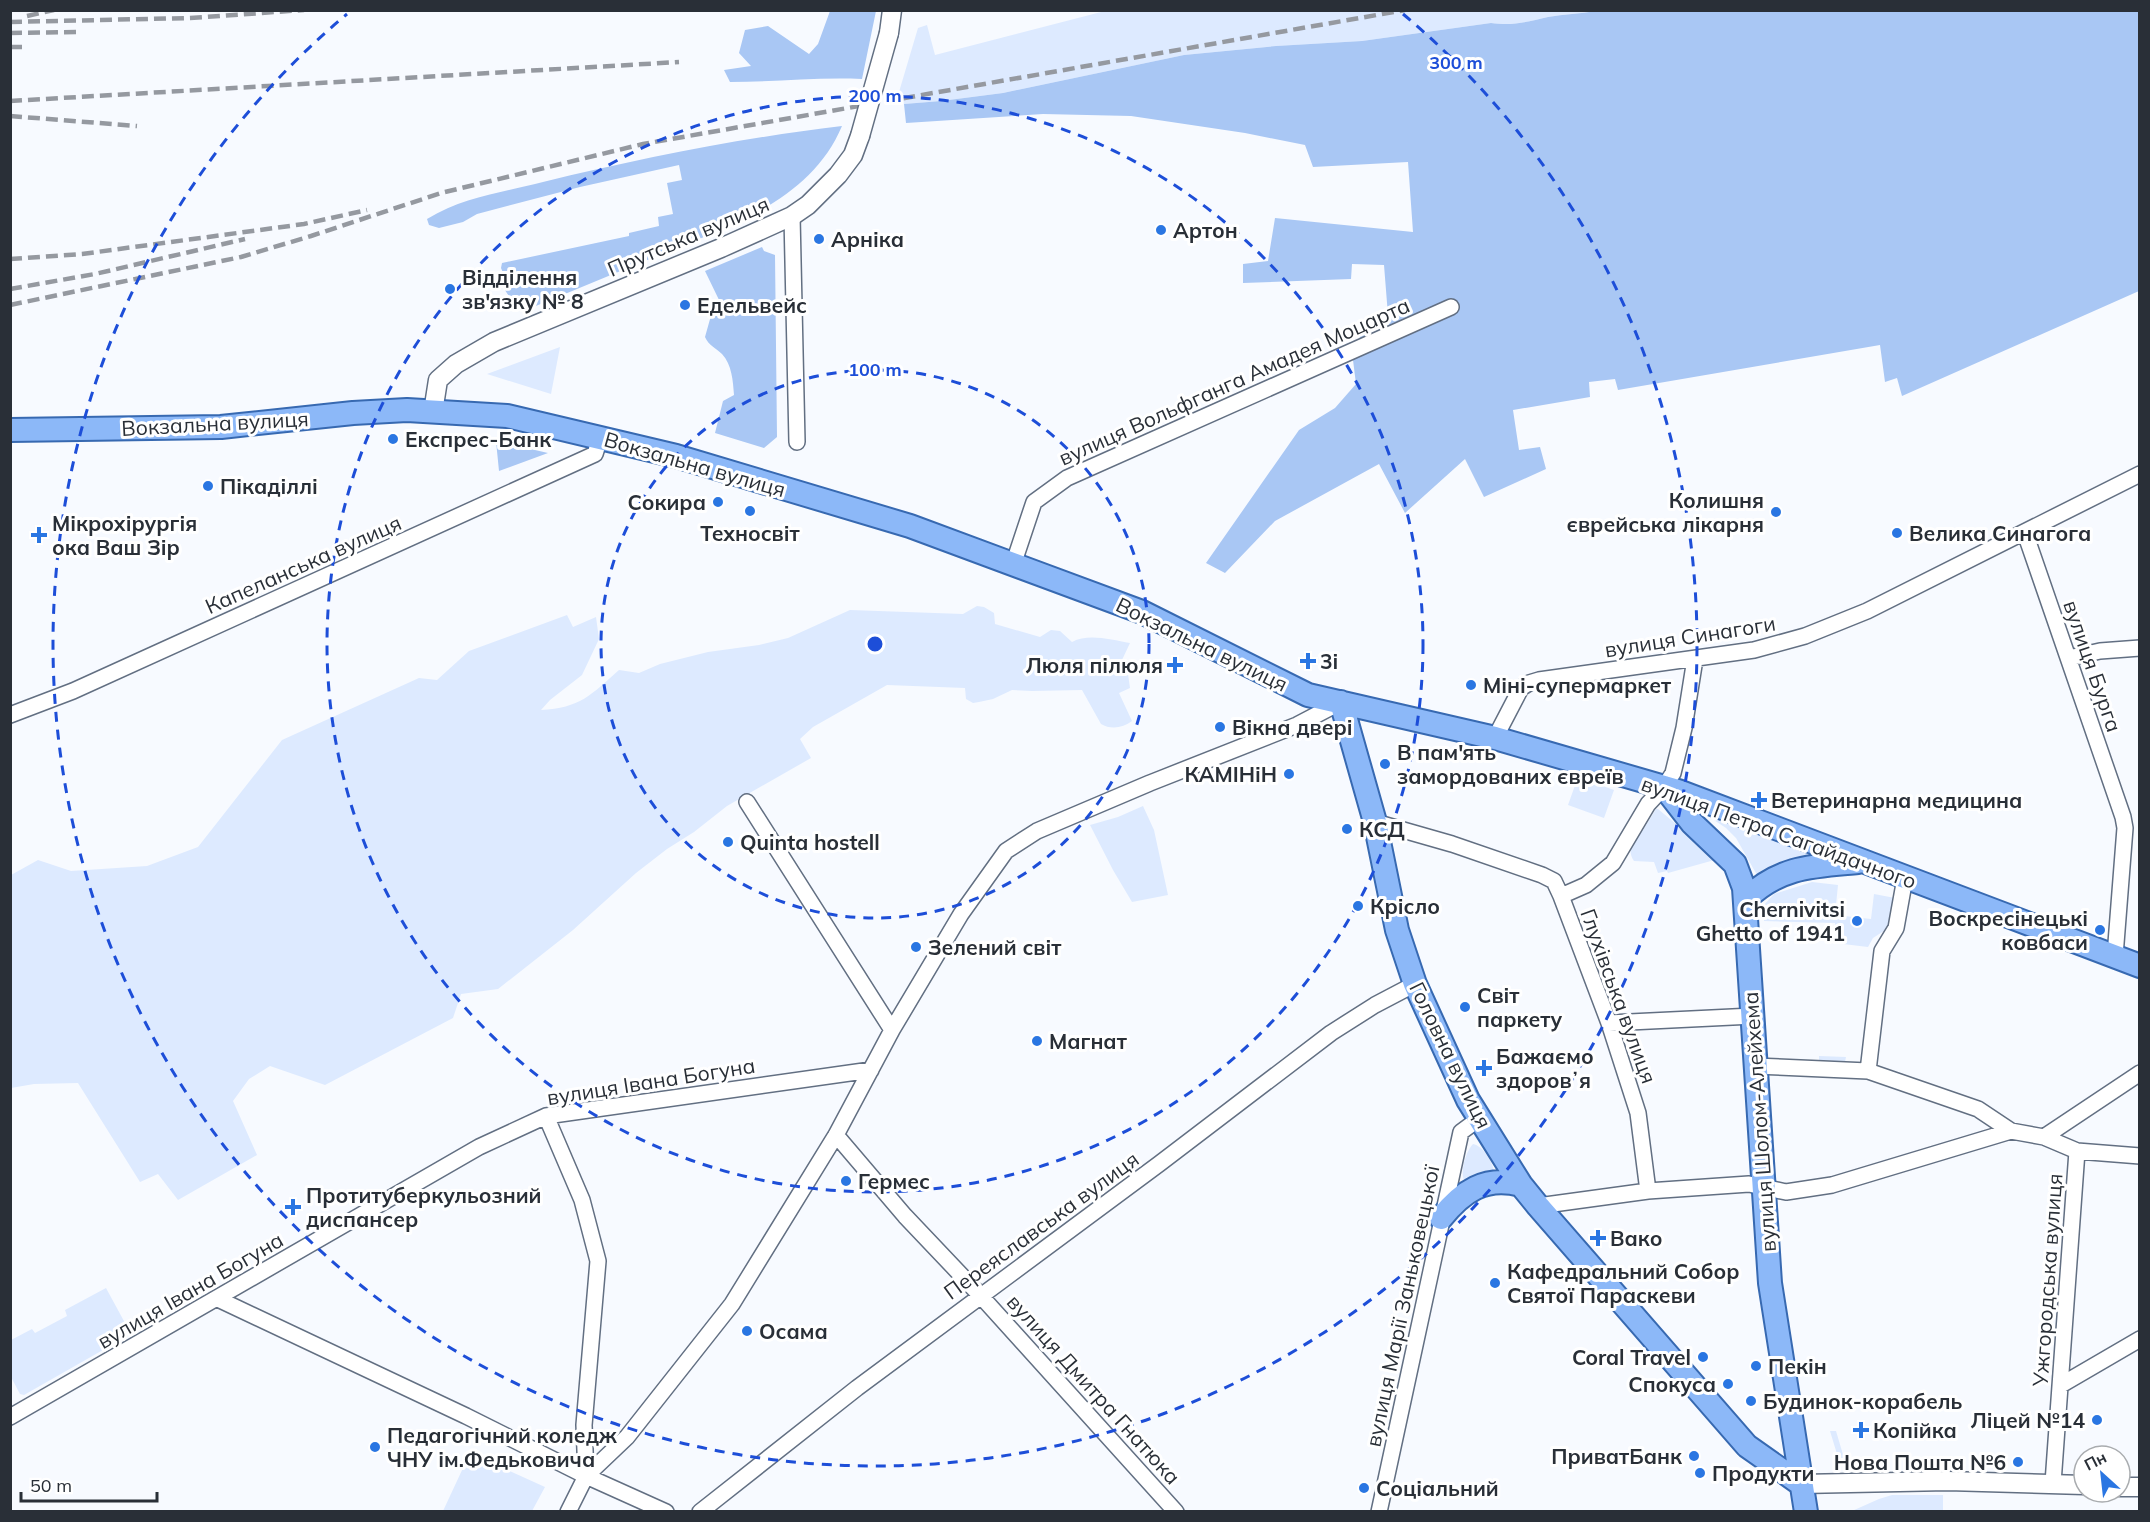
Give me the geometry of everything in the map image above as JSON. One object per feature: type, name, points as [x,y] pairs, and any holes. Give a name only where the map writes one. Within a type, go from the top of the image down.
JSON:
[{"type":"main road","name":"Вокзальна вулиця","points":[[10,430],[221,427],[352,413],[407,410],[507,416],[676,456],[910,526],[1142,612],[1308,695],[1341,702]]},
{"type":"main road","name":"вулиця Петра Сагайдачного","points":[[1341,702],[1495,738],[1664,787],[2139,966]]},
{"type":"main road","name":"Головна вулиця","points":[[1341,702],[1375,822],[1397,930],[1415,984],[1468,1100],[1521,1185],[1539,1206],[1748,1446],[1801,1484]]},
{"type":"main road","name":"вулиця Шолом-Алейхема","points":[[1664,787],[1692,823],[1735,864],[1741,877],[1746,899],[1762,1187],[1770,1283],[1801,1484]]},
{"type":"main road","points":[[1746,899],[1764,883],[1790,871],[1806,867],[1864,862]]},
{"type":"main road","points":[[1441,1218],[1455,1201],[1476,1189],[1496,1183],[1521,1185]]},
{"type":"main road","points":[[1801,1484],[1806,1512]]},
{"type":"street","name":"Прутська вулиця","points":[[433,412],[438,380],[456,364],[494,342],[721,248],[792,216],[808,205],[838,175],[853,155],[889,33],[892,10]]},
{"type":"street","name":"Прутська вулиця","points":[[792,216],[797,442]]},
{"type":"street","name":"вулиця Вольфганга Амадея Моцарта","points":[[1014,565],[1034,502],[1067,478],[1451,307]]},
{"type":"street","name":"Капеланська вулиця","points":[[10,715],[72,691],[575,464],[595,454],[600,438]]},
{"type":"street","name":"вулиця Синагоги","points":[[1495,738],[1521,688],[1528,683],[1776,645],[1840,623],[2025,533],[2139,474]]},
{"type":"street","name":"вулиця Бурга","points":[[2025,533],[2125,828],[2115,956]]},
{"type":"street","points":[[2069,658],[2100,651],[2139,648]]},
{"type":"street","name":"Глухівська вулиця","points":[[1648,1191],[1638,1113],[1609,1023],[1561,896],[1586,885],[1613,863],[1647,804],[1664,787],[1673,773],[1684,728],[1695,659]]},
{"type":"street","points":[[568,1512],[586,1476],[627,1437],[732,1304],[836,1135],[892,1030],[961,914],[1006,851],[1037,831],[1297,725],[1341,702]]},
{"type":"street","points":[[747,802],[892,1030]]},
{"type":"street","points":[[1375,822],[1452,844],[1542,875],[1554,881],[1561,896]]},
{"type":"street","points":[[1868,1071],[1882,951],[1896,928],[1905,878]]},
{"type":"street","name":"Переяславська вулиця","points":[[700,1512],[857,1388],[1331,1033],[1375,1005],[1415,984]]},
{"type":"street","points":[[1609,1023],[1753,1016]]},
{"type":"street","points":[[1755,1066],[1868,1071],[1978,1109],[2011,1131],[2044,1137],[2078,1151],[2139,1156]]},
{"type":"street","name":"вулиця Івана Богуна","points":[[10,1417],[479,1147],[546,1116],[871,1070]]},
{"type":"street","points":[[2044,1137],[2139,1073]]},
{"type":"street","points":[[546,1116],[582,1200],[598,1261],[584,1425],[586,1476]]},
{"type":"street","name":"вулиця Марії Заньковецької","points":[[1379,1512],[1461,1132],[1480,1118]]},
{"type":"street","points":[[1539,1206],[1648,1191],[1749,1184],[1786,1192],[1832,1185],[2011,1131]]},
{"type":"street","name":"вулиця Дмитра Гнатюка","points":[[836,1135],[905,1216],[980,1295],[1176,1512]]},
{"type":"street","name":"Ужгородська вулиця","points":[[2053,1483],[2078,1151]]},
{"type":"street","points":[[218,1299],[466,1416],[586,1476],[666,1512]]},
{"type":"street","points":[[2061,1385],[2139,1339]]},
{"type":"street","points":[[1801,1484],[1937,1481],[2072,1484]]},
{"type":"shaded area","points":[[830,11],[876,11],[862,79],[730,82],[724,70],[751,66],[739,53],[745,30],[768,26],[809,54],[818,44]]},
{"type":"shaded area","points":[[1105,11],[1596,11],[1520,23],[1491,23],[1362,41],[1184,55],[1003,93],[904,104],[899,92],[918,28],[927,25],[935,55]]},
{"type":"shaded area","points":[[1596,11],[2139,11],[2139,291],[1902,396],[1897,378],[1885,382],[1880,345],[1618,390],[1615,379],[1589,382],[1590,397],[1513,410],[1519,450],[1540,447],[1546,469],[1484,497],[1465,459],[1405,513],[1379,464],[1275,521],[1225,573],[1206,563],[1299,430],[1335,408],[1356,384],[1353,360],[1360,336],[1389,328],[1384,265],[1352,264],[1351,279],[1243,283],[1243,264],[1268,261],[1275,218],[1413,232],[1408,162],[1313,167],[1305,145],[1245,133],[1131,116],[1043,114],[906,123],[904,104],[1003,93],[1184,55],[1362,41],[1491,23],[1520,23]]},
{"type":"shaded area","points":[[842,126],[828,152],[809,174],[788,193],[764,209],[711,234],[526,310],[511,298],[503,287],[501,282],[506,280],[501,268],[502,263],[629,236],[629,233],[659,226],[658,217],[673,214],[667,183],[682,180],[679,165],[580,187],[477,214],[463,222],[439,228],[429,225],[427,219],[455,205],[484,196],[617,165],[729,143]]},
{"type":"shaded area","points":[[762,247],[764,251],[775,255],[777,437],[764,448],[715,433],[723,401],[734,395],[733,384],[730,368],[725,358],[705,337],[712,312],[720,302],[705,271]]},
{"type":"shaded area","points":[[560,347],[551,394],[487,374]]},
{"type":"shaded area","points":[[496,441],[548,453],[499,471]]},
{"type":"shaded area","points":[[977,606],[994,613],[995,624],[1040,637],[1051,630],[1060,631],[1072,642],[1093,638],[1130,643],[1122,660],[1128,674],[1130,688],[1119,693],[1132,721],[1117,727],[1101,724],[1082,690],[1012,690],[993,699],[973,703],[966,699],[965,688],[887,685],[813,727],[800,739],[811,758],[727,806],[694,832],[667,849],[636,873],[573,930],[498,989],[461,994],[453,1018],[325,1085],[270,1066],[249,1079],[233,1101],[257,1155],[178,1200],[158,1174],[140,1182],[78,1083],[34,1084],[11,1088],[11,875],[38,860],[71,871],[147,866],[198,847],[282,740],[419,678],[437,680],[469,651],[567,615],[573,627],[596,617],[599,639],[582,675],[541,710],[566,706],[584,699],[619,670],[639,673],[660,664],[708,652],[759,645],[788,638],[850,610],[963,614]]},
{"type":"shaded area","points":[[1578,777],[1614,790],[1604,818],[1568,805]]},
{"type":"shaded area","points":[[1143,806],[1154,830],[1168,895],[1132,902],[1090,825],[1118,817]]},
{"type":"shaded area","points":[[1694,807],[1815,855],[1780,863],[1757,875],[1736,838],[1726,828]]},
{"type":"shaded area","points":[[1656,809],[1718,859],[1668,873],[1667,871],[1658,873],[1654,862],[1634,861],[1631,853],[1633,841],[1639,829],[1643,830]]},
{"type":"shaded area","points":[[1812,882],[1838,885],[1835,915],[1871,919],[1874,894],[1895,898],[1893,925],[1873,938],[1868,947],[1835,943],[1835,923],[1764,921],[1763,906],[1774,894]]},
{"type":"shaded area","points":[[1819,1056],[1846,1057],[1845,1062],[1819,1061]]},
{"type":"shaded area","points":[[1473,1144],[1487,1155],[1494,1172],[1465,1182],[1464,1162]]},
{"type":"shaded area","points":[[106,1288],[131,1334],[24,1395],[20,1394],[11,1377],[11,1340],[32,1329],[35,1333],[67,1316],[65,1310]]},
{"type":"shaded area","points":[[1830,1431],[1836,1431],[1844,1458],[1854,1460],[1854,1466],[1840,1464]]},
{"type":"shaded area","points":[[470,1453],[545,1487],[532,1511],[443,1511]]},
{"type":"shaded area","points":[[1892,1495],[1943,1495],[1943,1511],[1852,1511]]},
{"type":"railway","points":[[27,16],[54,10]]},
{"type":"railway","points":[[10,22],[190,18],[304,10]]},
{"type":"railway","points":[[10,305],[241,257],[441,193],[643,144],[1405,10]]},
{"type":"railway","points":[[10,33],[79,32]]},
{"type":"railway","points":[[10,47],[27,47]]},
{"type":"railway","points":[[10,101],[679,62]]},
{"type":"railway","points":[[10,116],[137,126]]},
{"type":"railway","points":[[10,259],[82,254],[304,224],[367,210]]},
{"type":"railway","points":[[10,289],[95,274],[245,239]]},
{"type":"place","name":"Артон","points":[[1161,230]]},
{"type":"place","name":"Арніка","points":[[819,239]]},
{"type":"place","name":"Відділення зв'язку № 8","points":[[450,289]]},
{"type":"place","name":"Едельвейс","points":[[685,305]]},
{"type":"place","name":"Eкспрес-Банк","points":[[393,439]]},
{"type":"place","name":"Пікаділлі","points":[[208,486]]},
{"type":"place","name":"Сокира","points":[[718,502]]},
{"type":"place","name":"Техносвіт","points":[[750,511]]},
{"type":"place","name":"Колишня єврейська лікарня","points":[[1776,512]]},
{"type":"place","name":"Велика Синагога","points":[[1897,533]]},
{"type":"place","name":"Мікрохірургія ока Ваш Зір","points":[[39,535]]},
{"type":"place","name":"3і","points":[[1308,661]]},
{"type":"place","name":"Люля пілюля","points":[[1175,665]]},
{"type":"place","name":"Міні-супермаркет","points":[[1471,685]]},
{"type":"place","name":"Вікна двері","points":[[1220,727]]},
{"type":"place","name":"В пам'ять замордованих євреїв","points":[[1385,764]]},
{"type":"place","name":"КАМІНіН","points":[[1289,774]]},
{"type":"place","name":"Ветеринарна медицина","points":[[1759,800]]},
{"type":"place","name":"КСД","points":[[1347,829]]},
{"type":"place","name":"Quinta hostell","points":[[728,842]]},
{"type":"place","name":"Крісло","points":[[1358,906]]},
{"type":"place","name":"Chernivitsi Ghetto of 1941","points":[[1857,921]]},
{"type":"place","name":"Воскресінецькі ковбаси","points":[[2100,930]]},
{"type":"place","name":"Зелений світ","points":[[916,947]]},
{"type":"place","name":"Світ паркету","points":[[1465,1007]]},
{"type":"place","name":"Магнат","points":[[1037,1041]]},
{"type":"place","name":"Бажаємо здоровʼя","points":[[1484,1068]]},
{"type":"place","name":"Гермес","points":[[846,1181]]},
{"type":"place","name":"Протитуберкульозний диспансер","points":[[293,1207]]},
{"type":"place","name":"Вако","points":[[1598,1238]]},
{"type":"place","name":"Кафедральний Собор Святої Параскеви","points":[[1495,1283]]},
{"type":"place","name":"Осама","points":[[747,1331]]},
{"type":"place","name":"Coral Travel","points":[[1703,1357]]},
{"type":"place","name":"Пекін","points":[[1756,1366]]},
{"type":"place","name":"Спокуса","points":[[1728,1384]]},
{"type":"place","name":"Будинок-корабель","points":[[1751,1401]]},
{"type":"place","name":"Ліцей №14","points":[[2097,1420]]},
{"type":"place","name":"Копійка","points":[[1861,1430]]},
{"type":"place","name":"Педагогічний коледж ЧНУ ім.Федьковича","points":[[375,1447]]},
{"type":"place","name":"ПриватБанк","points":[[1694,1456]]},
{"type":"place","name":"Нова Пошта №6","points":[[2018,1462]]},
{"type":"place","name":"Продукти","points":[[1700,1473]]},
{"type":"place","name":"Соціальний","points":[[1364,1488]]}]
